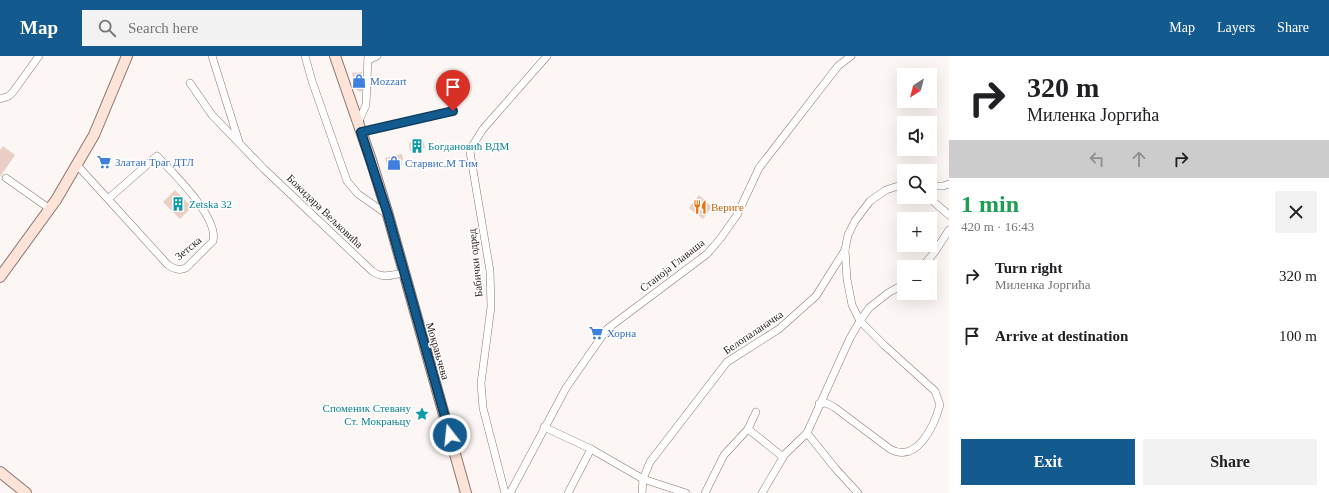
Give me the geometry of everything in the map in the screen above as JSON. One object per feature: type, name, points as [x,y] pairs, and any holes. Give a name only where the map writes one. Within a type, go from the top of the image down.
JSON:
[{"type":"street","points":[[0,99],[9,96],[13,92],[39,56]]},
{"type":"street","points":[[0,277],[50,209],[77,165],[98,128],[127,56]]},
{"type":"street","name":"Божидара Вељковића","points":[[212,56],[239,143]]},
{"type":"street","points":[[305,56],[312,81],[347,181],[358,194],[388,215]]},
{"type":"street","name":"Мокрањчева","points":[[335,56],[388,215],[403,273],[466,493]]},
{"type":"street","points":[[378,56],[368,58],[366,105],[359,127],[453,111]]},
{"type":"street","name":"Бабички одред","points":[[505,493],[483,408],[481,383],[491,307],[491,290],[485,240],[470,152],[483,129],[547,56]]},
{"type":"street","name":"Станоја Главаша","points":[[510,493],[566,388],[607,329],[706,254],[720,239],[737,215],[759,168],[838,66],[851,56]]},
{"type":"street","name":"Божидара Вељковића","points":[[190,83],[212,115],[264,169],[376,275],[384,277],[403,273]]},
{"type":"street","name":"Зетска","points":[[77,165],[168,265],[174,269],[181,270],[186,268],[213,241],[214,237],[212,228],[202,207],[158,156],[108,199]]},
{"type":"street","points":[[6,178],[50,209]]},
{"type":"street","points":[[937,186],[949,184]]},
{"type":"street","name":"Белопаланачка","points":[[642,493],[643,479],[650,462],[727,362],[779,329],[816,296],[845,250],[848,235],[855,221],[870,201],[886,190],[897,186]]},
{"type":"street","points":[[936,204],[949,215]]},
{"type":"street","points":[[928,260],[949,230]]},
{"type":"street","points":[[819,404],[826,403],[834,407],[890,449],[898,453],[914,449],[930,431],[940,405],[935,391],[860,321],[852,305],[847,279],[845,250]]},
{"type":"street","points":[[762,493],[783,457],[807,433],[850,338],[860,321],[869,308],[897,288]]},
{"type":"street","points":[[704,493],[724,455],[748,429],[756,412]]},
{"type":"street","points":[[544,427],[591,449],[643,479],[686,493]]},
{"type":"street","points":[[748,429],[783,457]]},
{"type":"street","points":[[807,433],[834,468],[858,493]]},
{"type":"street","points":[[568,493],[591,449]]},
{"type":"street","points":[[0,472],[26,493]]},
{"type":"building","name":"Mozzart","points":[[362,72],[362,91],[360,92],[356,89],[352,73]]},
{"type":"building","name":"Богдановић ВДМ","points":[[423,140],[425,148],[410,151],[409,143]]},
{"type":"building","points":[[3,146],[15,155],[0,177],[0,150]]},
{"type":"building","name":"Старвис.М Тим","points":[[402,154],[402,166],[388,169],[385,158]]},
{"type":"building","name":"Zetska 32","points":[[175,190],[192,207],[180,219],[163,202]]},
{"type":"building","name":"Вериге","points":[[699,195],[712,207],[703,219],[689,208]]},
{"type":"place","name":"Mozzart","points":[[359,81]]},
{"type":"place","name":"Богдановић ВДМ","points":[[417,146]]},
{"type":"place","name":"Златан Траг ДТЛ","points":[[104,162]]},
{"type":"place","name":"Старвис.М Тим","points":[[394,163]]},
{"type":"place","name":"Zetska 32","points":[[178,204]]},
{"type":"place","name":"Вериге","points":[[700,207]]},
{"type":"place","name":"Хорна","points":[[596,333]]},
{"type":"place","name":"Споменик Стевану Ст. Мокрањцу","points":[[422,414]]},
{"type":"route","points":[[450,435],[403,273],[388,215],[361,132],[453,111]]}]
